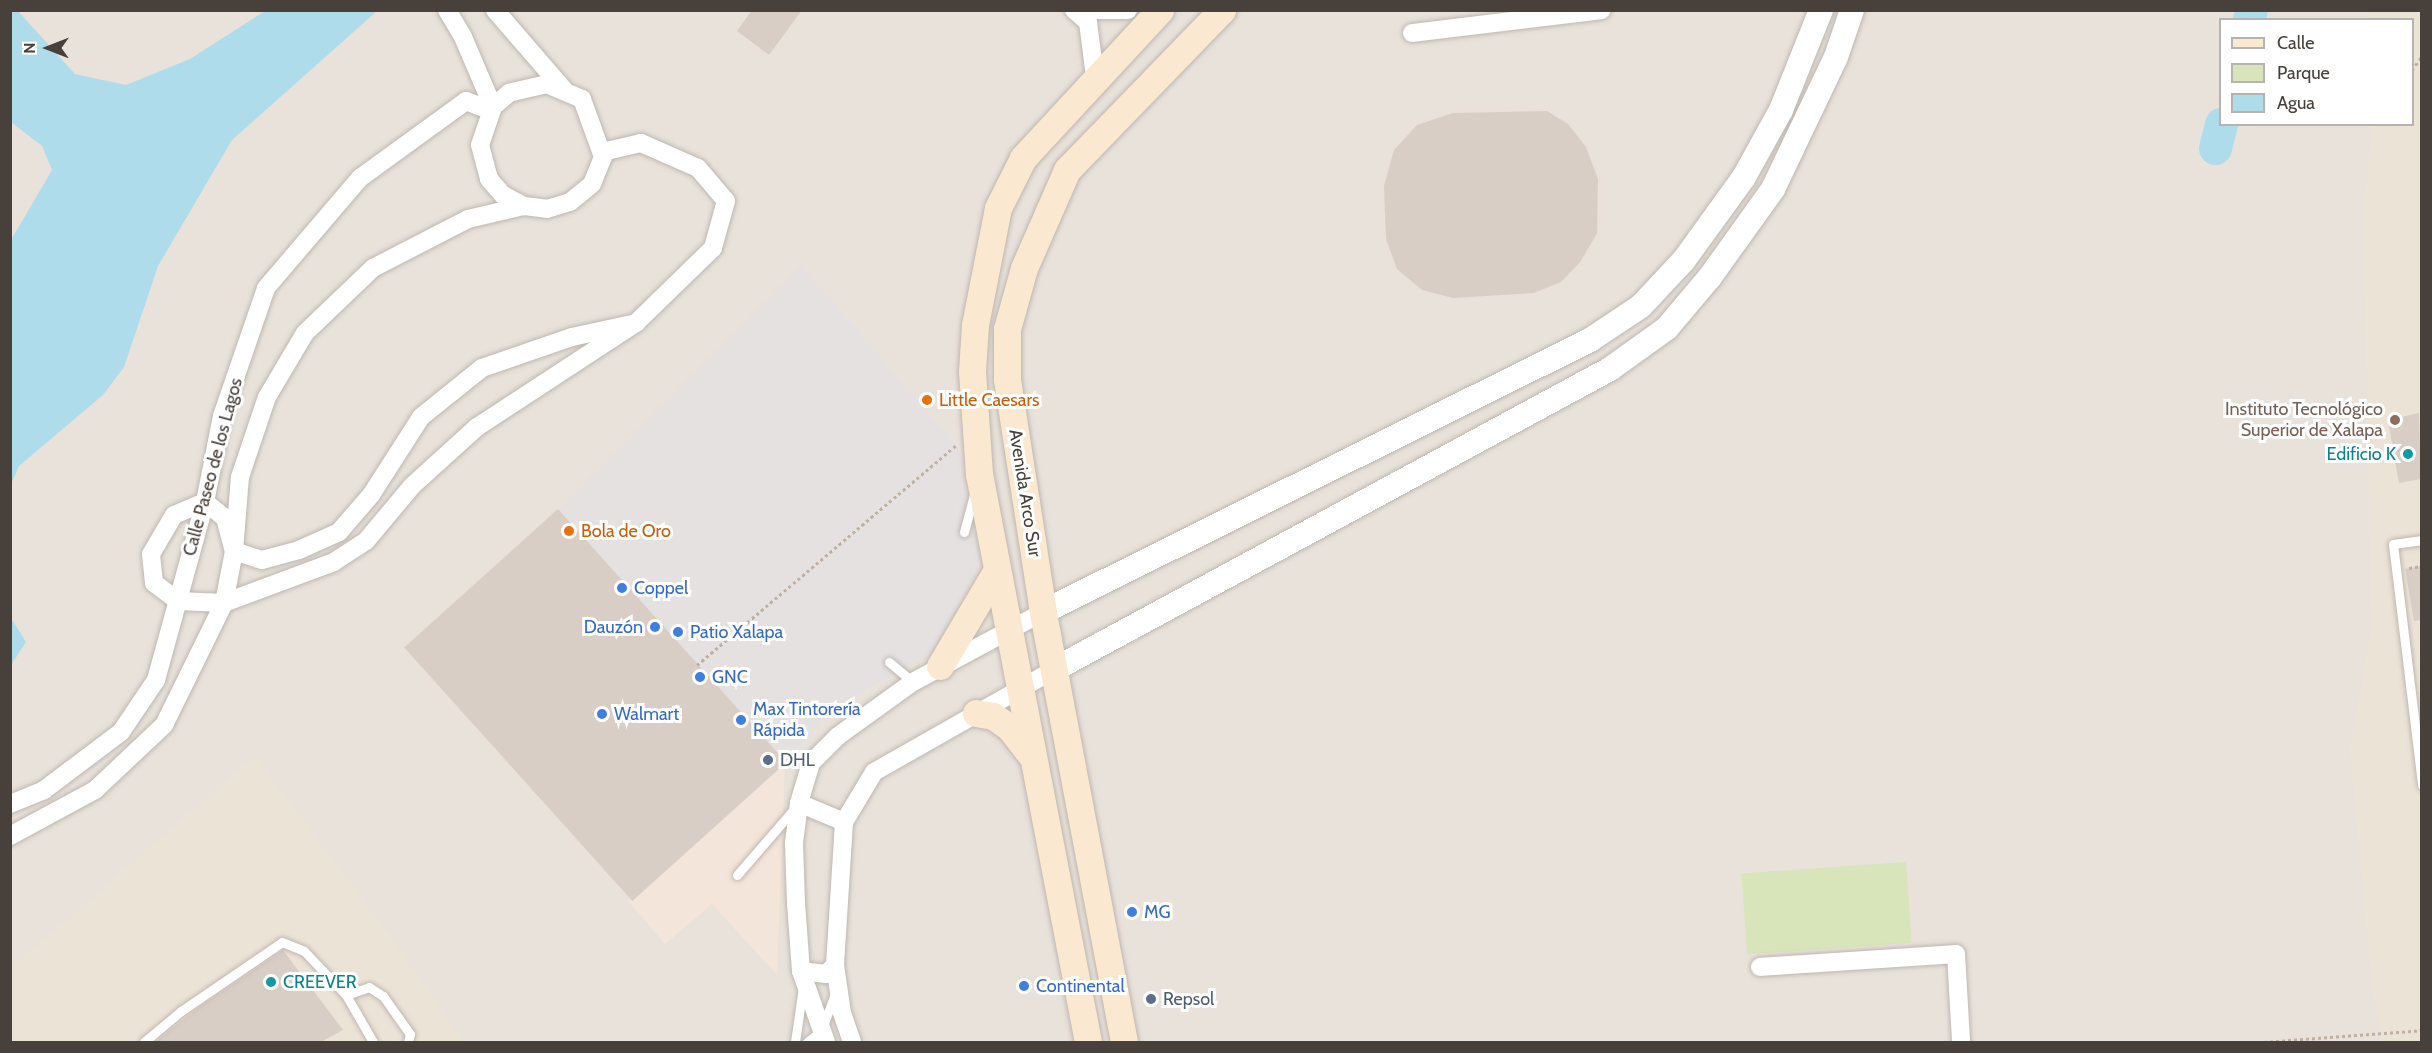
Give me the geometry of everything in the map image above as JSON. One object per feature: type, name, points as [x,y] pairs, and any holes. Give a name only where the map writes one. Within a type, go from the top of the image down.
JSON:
[{"type":"main road","points":[[1088,1042],[1036,761],[995,573],[979,474],[974,430],[975,325],[998,208],[1023,158],[1095,77],[1160,10]]},
{"type":"main road","name":"Avenida Arco Sur","points":[[1124,1042],[1043,612],[1007,379],[1007,329],[1024,268],[1067,170],[1222,10]]},
{"type":"main road","points":[[940,666],[995,573]]},
{"type":"main road","points":[[976,713],[993,716],[1010,727],[1036,761]]},
{"type":"street","points":[[447,10],[464,37],[492,109]]},
{"type":"street","points":[[495,10],[565,92]]},
{"type":"street","points":[[1074,10],[1088,22],[1095,77]]},
{"type":"street","points":[[1095,10],[1128,10]]},
{"type":"street","points":[[1412,33],[1602,10]]},
{"type":"street","points":[[818,1039],[802,976],[794,843],[799,803],[811,763],[838,736],[913,682],[940,666],[1043,612],[1590,340],[1641,306],[1684,260],[1744,177],[1781,111],[1821,10]]},
{"type":"street","points":[[852,1042],[835,966],[844,822],[874,772],[1020,686],[1610,369],[1667,328],[1710,277],[1773,189],[1836,57],[1852,10]]},
{"type":"street","points":[[547,84],[565,92],[582,99],[602,152],[592,184],[570,202],[547,209],[524,206],[503,195],[489,179],[480,145],[492,109],[509,93],[547,84]]},
{"type":"street","name":"Calle Paseo de los Lagos","points":[[10,804],[44,790],[121,732],[156,680],[205,502],[222,416],[266,288],[360,178],[466,101],[492,109]]},
{"type":"street","points":[[602,152],[641,142],[698,168],[726,201],[713,248],[636,322],[477,427],[412,486],[366,541],[334,562],[224,603],[178,601],[154,583],[151,554],[174,515],[205,502],[225,518],[234,551],[262,560],[299,550],[339,532],[371,495],[421,417],[482,368],[572,337],[636,322]]},
{"type":"street","name":"Calle Paseo de los Lagos","points":[[10,836],[95,790],[164,725],[224,603],[234,551],[240,477],[267,397],[304,333],[373,268],[468,219],[524,206]]},
{"type":"street","points":[[799,803],[844,822]]},
{"type":"street","points":[[1760,967],[1956,954],[1961,1042]]},
{"type":"street","points":[[802,976],[826,974],[835,966]]},
{"type":"lane","points":[[964,532],[979,474]]},
{"type":"lane","points":[[2421,540],[2393,544],[2421,784]]},
{"type":"lane","points":[[890,662],[913,682]]},
{"type":"lane","points":[[737,875],[799,803]]},
{"type":"lane","points":[[144,1042],[181,1011],[282,942],[304,951],[346,995],[373,1042]]},
{"type":"lane","points":[[795,1042],[802,976]]},
{"type":"lane","points":[[838,986],[818,1039],[838,1042]]},
{"type":"lane","points":[[346,995],[369,987],[383,996],[410,1034],[408,1042]]},
{"type":"path","points":[[697,665],[974,430]]},
{"type":"path","points":[[2264,1042],[2421,1030]]},
{"type":"shaded area","points":[[10,11],[2421,11],[2421,1042],[11,1042]]},
{"type":"shaded area","name":"Instituto Tecnológico Superior de Xalapa","points":[[2369,11],[2421,11],[2421,1042],[2383,1042],[2372,984],[2350,750],[2371,630],[2364,210],[2372,126],[2414,126],[2414,18],[2372,18]]},
{"type":"shaded area","points":[[800,265],[957,447],[975,493],[978,571],[934,651],[832,709],[785,763],[558,509]]},
{"type":"shaded area","points":[[254,756],[392,939],[464,1042],[11,1042],[10,969]]},
{"type":"shaded area","points":[[785,763],[777,975],[712,904],[665,944],[628,901]]},
{"type":"green space","points":[[1906,862],[1912,943],[1747,954],[1741,874]]},
{"type":"water","points":[[11,10],[18,11],[75,74],[126,85],[190,59],[265,11],[377,11],[232,140],[158,266],[124,367],[103,395],[19,466],[11,484],[11,240],[52,170],[42,146],[11,122]]},
{"type":"water","points":[[11,618],[26,642],[11,665]]},
{"type":"building","points":[[752,10],[802,10],[769,55],[737,31]]},
{"type":"building","points":[[1547,111],[1568,124],[1586,147],[1598,179],[1597,233],[1581,261],[1561,282],[1534,293],[1453,298],[1422,290],[1397,269],[1386,239],[1384,186],[1394,150],[1417,125],[1453,113]]},
{"type":"building","name":"Edificio K","points":[[2419,413],[2421,479],[2399,483],[2388,420]]},
{"type":"building","name":"Walmart","points":[[558,509],[786,762],[632,901],[404,648]]},
{"type":"building","points":[[2421,566],[2421,620],[2414,621],[2405,569]]},
{"type":"building","name":"CREEVER","points":[[283,950],[343,1030],[321,1042],[155,1042],[198,1008]]},
{"type":"waterway","points":[[2249,18],[2251,10]]},
{"type":"waterway","points":[[2215,148],[2220,126]]},
{"type":"place","name":"Little Caesars","points":[[927,400]]},
{"type":"place","name":"Instituto Tecnológico Superior de Xalapa","points":[[2395,420]]},
{"type":"place","name":"Edificio K","points":[[2408,454]]},
{"type":"place","name":"Bola de Oro","points":[[569,531]]},
{"type":"place","name":"Coppel","points":[[622,588]]},
{"type":"place","name":"Dauzón","points":[[655,627]]},
{"type":"place","name":"Patio Xalapa","points":[[678,632]]},
{"type":"place","name":"GNC","points":[[700,677]]},
{"type":"place","name":"Walmart","points":[[602,714]]},
{"type":"place","name":"Max Tintorería Rápida","points":[[741,720]]},
{"type":"place","name":"DHL","points":[[768,760]]},
{"type":"place","name":"MG","points":[[1132,912]]},
{"type":"place","name":"CREEVER","points":[[271,982]]},
{"type":"place","name":"Continental","points":[[1024,986]]},
{"type":"place","name":"Repsol","points":[[1151,999]]}]
